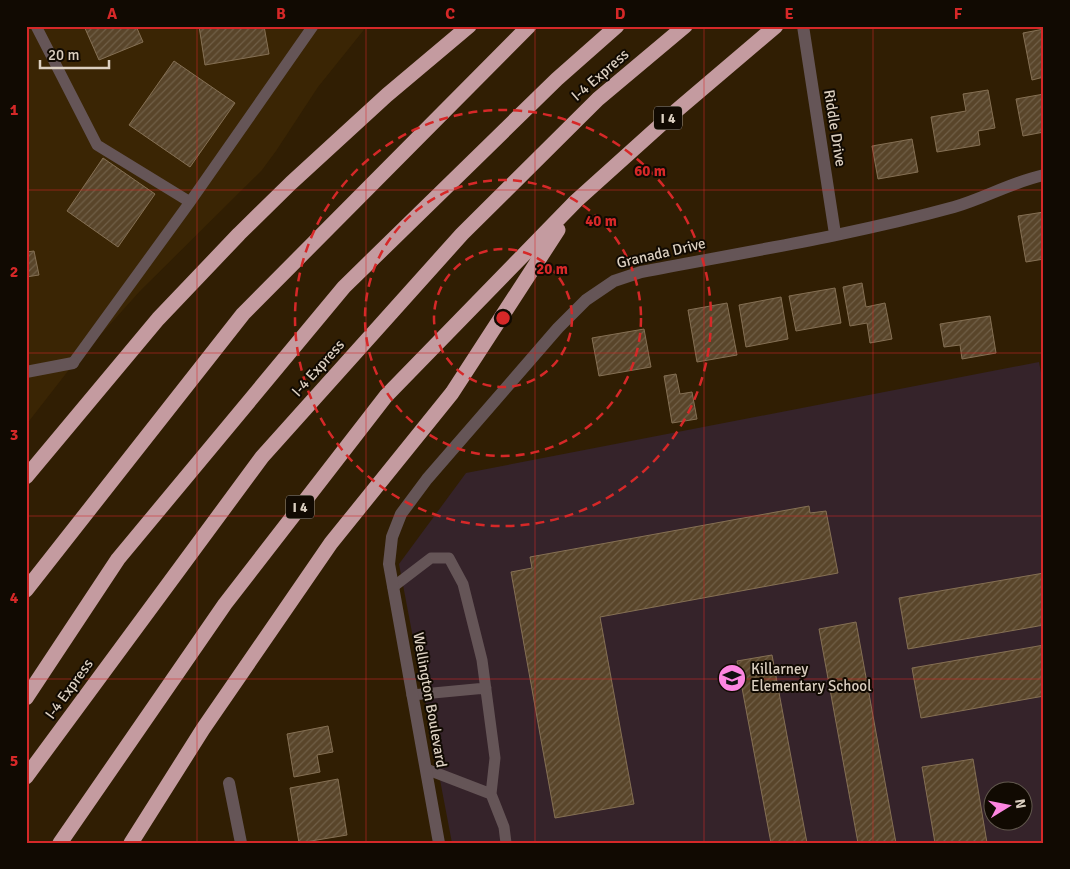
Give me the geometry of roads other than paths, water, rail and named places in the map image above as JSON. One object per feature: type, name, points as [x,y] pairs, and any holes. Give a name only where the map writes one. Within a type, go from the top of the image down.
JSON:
[{"type":"highway","points":[[26,477],[158,318],[239,234],[387,94],[469,26]]},
{"type":"highway","points":[[26,590],[243,314],[529,26]]},
{"type":"highway","name":"I-4 Express","points":[[26,698],[118,559],[344,287],[556,79],[617,26]]},
{"type":"highway","name":"I-4 Express","points":[[26,777],[262,457],[462,234],[598,99],[685,26]]},
{"type":"highway","name":"I 4","points":[[60,843],[225,604],[386,396],[576,202],[676,111],[776,26]]},
{"type":"highway","points":[[131,843],[203,729],[331,543],[452,393],[576,202]]},
{"type":"street","name":"Riddle Drive","points":[[804,26],[835,234]]},
{"type":"street","name":"Granada Drive","points":[[389,564],[392,537],[401,514],[414,496],[558,328],[586,300],[614,281],[641,272],[835,234],[955,206],[1028,178],[1044,175]]},
{"type":"street","points":[[26,372],[73,363]]},
{"type":"street","name":"Wellington Boulevard","points":[[389,564],[439,843]]},
{"type":"street","points":[[230,783],[241,843]]},
{"type":"lane","points":[[36,26],[97,145],[190,202]]},
{"type":"lane","points":[[73,363],[190,202],[312,26]]},
{"type":"lane","points":[[393,587],[431,558],[448,558],[463,584],[482,660],[486,688],[495,758],[491,794],[504,827],[506,843]]},
{"type":"lane","points":[[412,695],[486,688]]},
{"type":"lane","points":[[426,769],[491,794]]},
{"type":"place","name":"Killarney Elementary School","points":[[732,678]]}]
